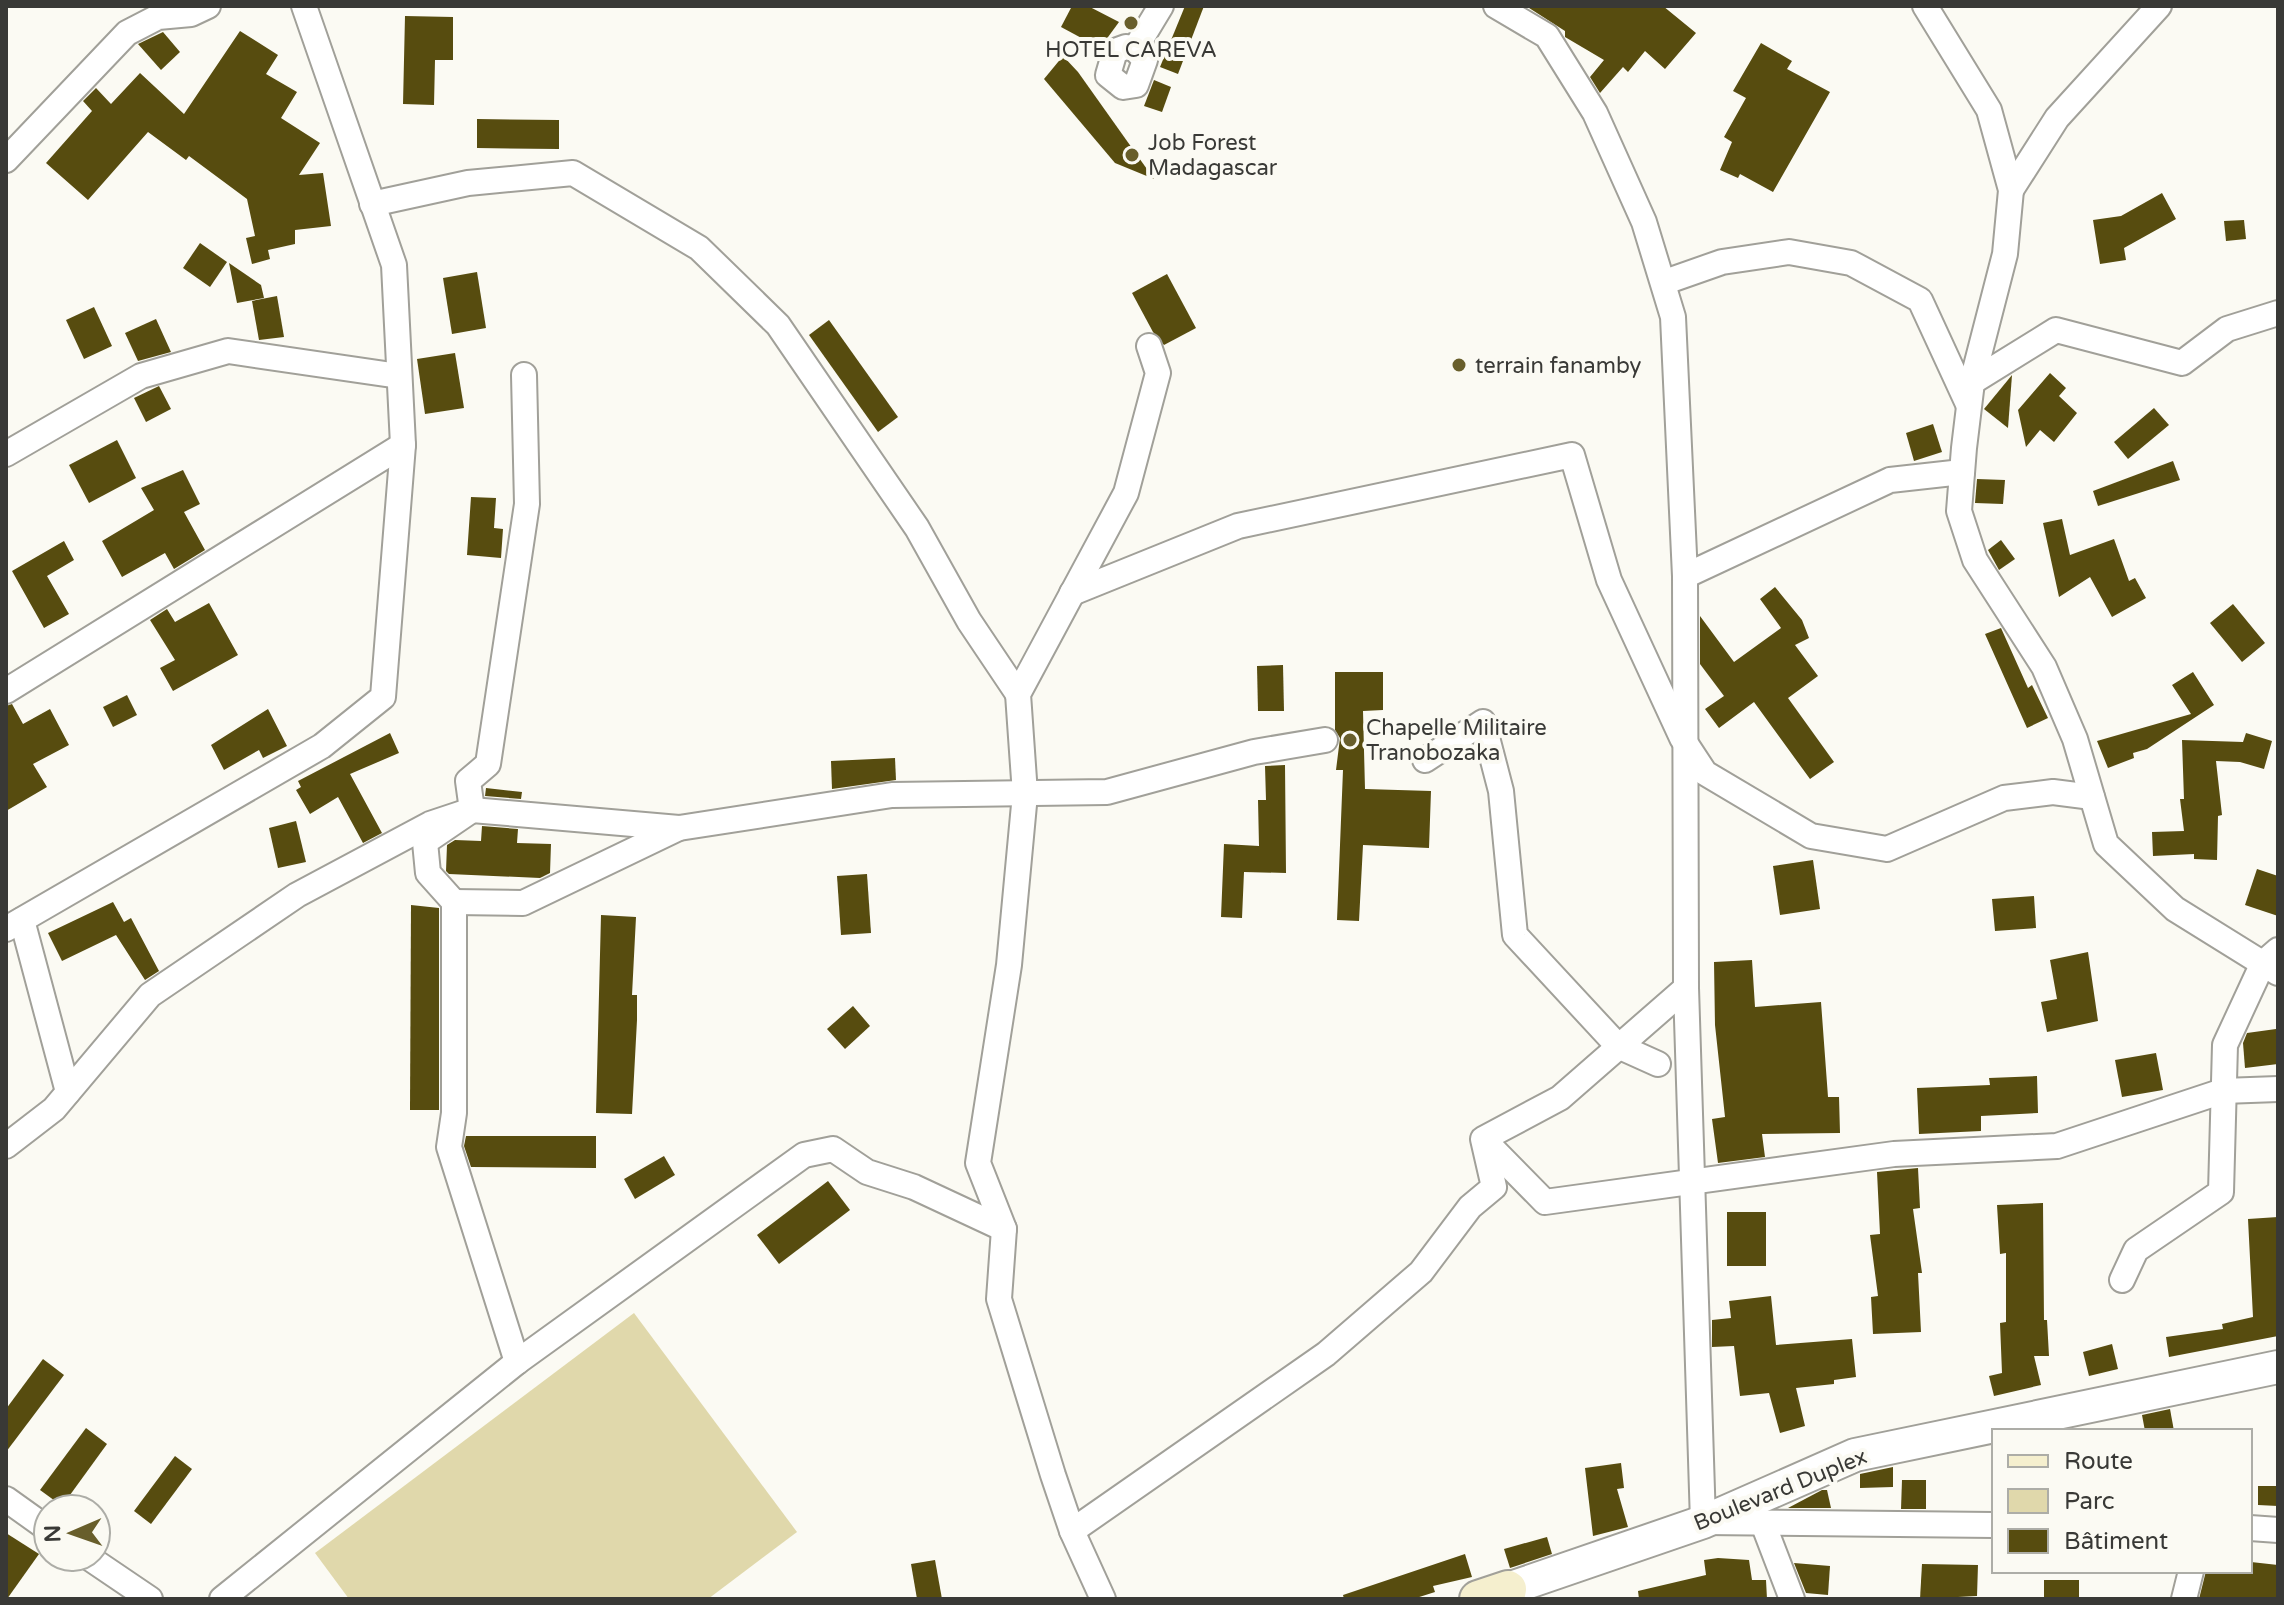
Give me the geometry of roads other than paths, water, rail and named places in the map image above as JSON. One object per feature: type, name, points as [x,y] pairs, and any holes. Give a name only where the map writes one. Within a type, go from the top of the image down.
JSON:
[{"type":"street","points":[[6,160],[127,33],[158,17],[191,14],[208,6]]},
{"type":"street","points":[[68,1092],[14,924],[322,746],[383,697],[403,445],[394,265],[304,6]]},
{"type":"street","points":[[1135,49],[1161,6]]},
{"type":"street","points":[[1496,6],[1547,36],[1595,113],[1644,222],[1665,282],[1673,317],[1685,576],[1682,738],[1686,988],[1703,1522],[1764,1526],[1992,1525]]},
{"type":"street","points":[[1925,6],[1989,110],[2011,190],[2005,254],[1970,394],[1962,472],[1959,511],[1975,560],[2044,667],[2075,739],[2106,844],[2175,909],[2273,962],[2225,1045],[2221,1192],[2136,1250],[2122,1280]]},
{"type":"street","points":[[2011,190],[2057,118],[2159,6]]},
{"type":"street","points":[[372,204],[468,183],[573,173],[699,248],[778,325],[917,528],[969,621],[1018,694],[1025,794],[1009,965],[978,1163],[1004,1229],[999,1299],[1072,1531],[1103,1599]]},
{"type":"street","points":[[1665,282],[1722,262],[1789,252],[1851,263],[1920,300],[1970,394]]},
{"type":"street","points":[[1970,394],[2056,330],[2182,363],[2227,329],[2278,313]]},
{"type":"street","points":[[1018,694],[1126,493],[1158,373],[1149,346]]},
{"type":"street","points":[[6,454],[68,415],[141,376],[228,351],[399,376]]},
{"type":"street","points":[[472,810],[468,781],[488,764],[527,504],[524,375]]},
{"type":"street","points":[[6,691],[403,445]]},
{"type":"street","points":[[1072,593],[1238,526],[1572,455],[1609,580],[1682,738],[1705,773],[1811,836],[1887,849],[2004,798],[2053,792],[2092,797]]},
{"type":"street","points":[[1685,576],[1890,480],[1962,472]]},
{"type":"street","points":[[1425,760],[1483,722],[1501,791],[1515,935],[1618,1046],[1658,1064]]},
{"type":"street","points":[[6,1146],[54,1109],[150,995],[297,895],[430,824],[472,810],[679,828],[892,795],[1107,792],[1254,752],[1325,740]]},
{"type":"street","points":[[472,810],[425,842],[428,873],[454,902],[454,1113],[449,1147],[517,1362]]},
{"type":"street","points":[[454,902],[523,903],[679,828]]},
{"type":"street","points":[[1483,1139],[1560,1098],[1686,988]]},
{"type":"street","points":[[1483,1139],[1545,1202],[1694,1184],[1894,1154],[2057,1146],[2223,1091],[2278,1089]]},
{"type":"street","points":[[1072,1531],[1326,1354],[1421,1272],[1470,1207],[1494,1187],[1483,1139]]},
{"type":"street","points":[[222,1599],[517,1362],[804,1155],[833,1149],[867,1172],[914,1187],[1004,1229]]},
{"type":"street","name":"Boulevard Duplex","points":[[1497,1596],[1703,1522],[1855,1455],[2278,1367]]},
{"type":"street","points":[[6,1499],[32,1518]]},
{"type":"street","points":[[1764,1526],[1792,1599]]},
{"type":"street","points":[[2252,1528],[2278,1530]]},
{"type":"street","points":[[112,1573],[150,1599]]},
{"type":"street","points":[[2184,1599],[2190,1573]]},
{"type":"place","name":"HOTEL CAREVA","points":[[1131,23]]},
{"type":"place","name":"Job Forest Madagascar","points":[[1132,155]]},
{"type":"place","name":"terrain fanamby","points":[[1459,365]]},
{"type":"place","name":"Chapelle Militaire Tranobozaka","points":[[1350,740]]}]
